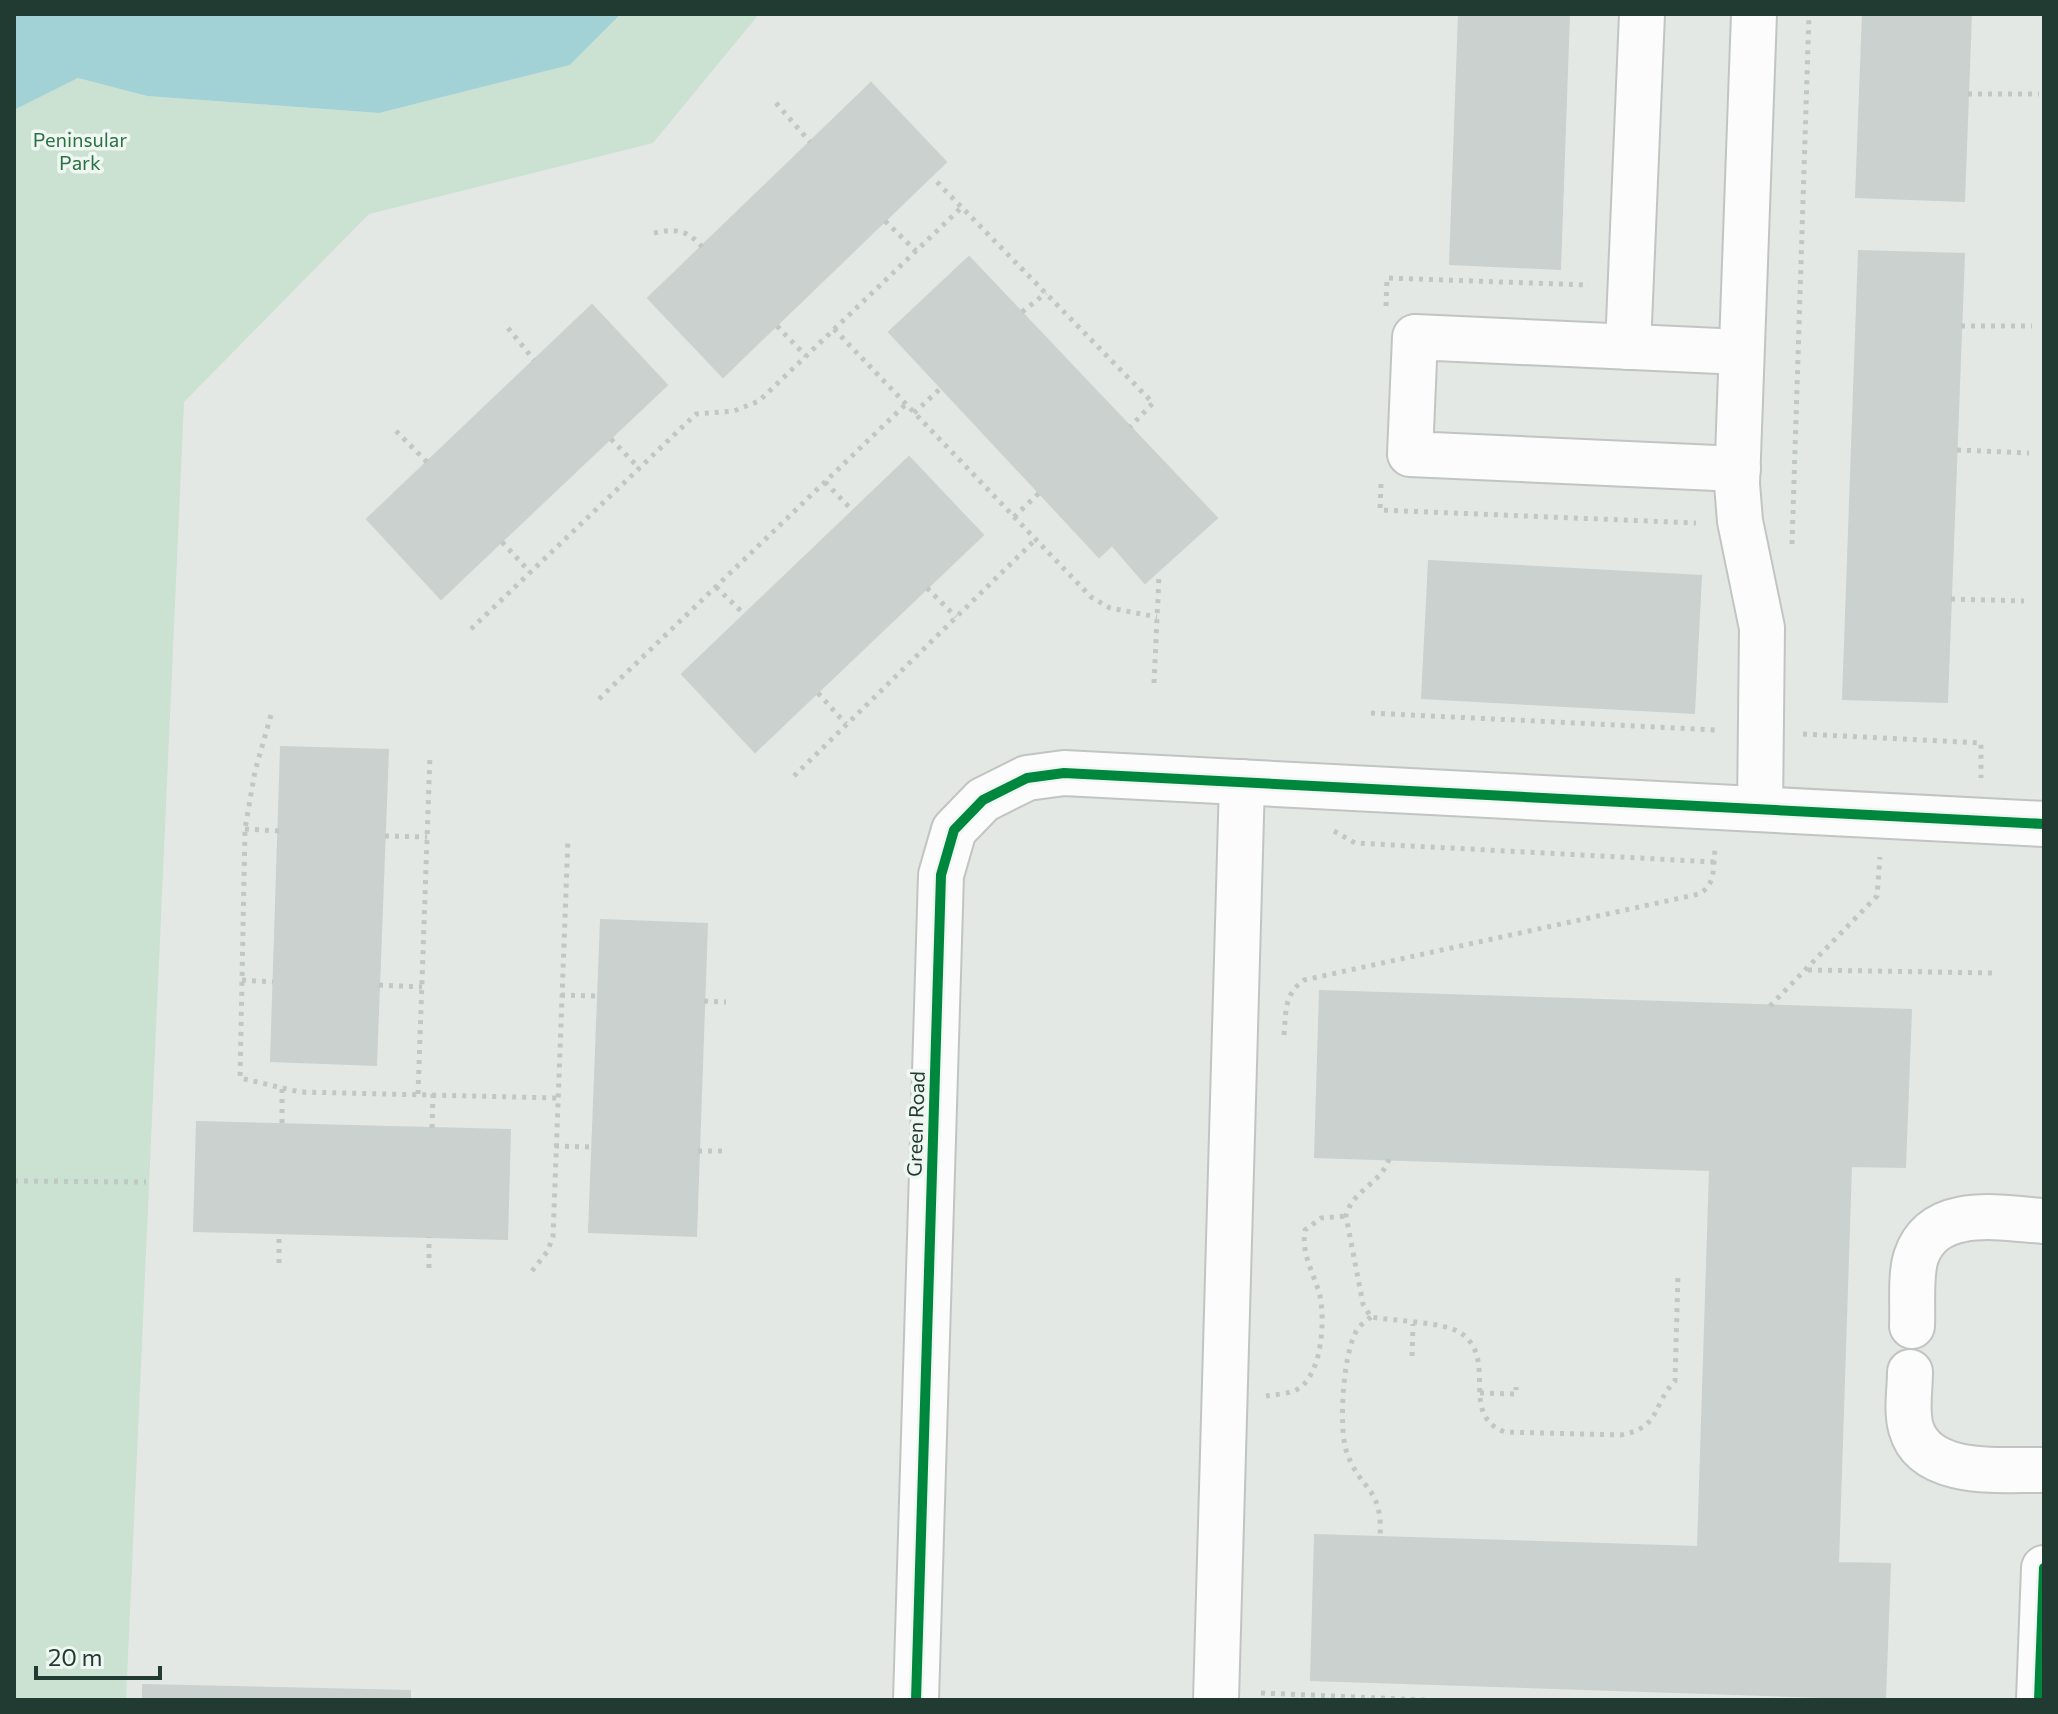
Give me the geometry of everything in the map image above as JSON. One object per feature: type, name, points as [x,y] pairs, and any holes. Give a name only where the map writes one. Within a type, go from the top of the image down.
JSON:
[{"type":"street","points":[[1628,347],[1642,14]]},
{"type":"street","points":[[1754,14],[1738,469],[1740,521],[1762,628],[1760,809]]},
{"type":"street","points":[[1738,469],[1410,454],[1415,337],[1741,352]]},
{"type":"street","name":"Green Road","points":[[916,1700],[941,875],[954,830],[983,800],[1027,778],[1064,773],[2044,824]]},
{"type":"street","points":[[1216,1700],[1229,781]]},
{"type":"street","points":[[1912,1326],[1916,1258],[1928,1235],[1947,1222],[1971,1217],[2044,1221]]},
{"type":"street","points":[[1910,1372],[1911,1430],[1928,1452],[1950,1465],[2044,1470]]},
{"type":"street","points":[[2039,1700],[2044,1568]]},
{"type":"path","points":[[1791,557],[1809,14]]},
{"type":"path","points":[[1968,94],[2039,94]]},
{"type":"path","points":[[776,103],[810,142]]},
{"type":"path","points":[[937,182],[1153,403],[1130,427]]},
{"type":"path","points":[[471,629],[696,414],[734,411],[759,401],[963,206]]},
{"type":"path","points":[[885,221],[916,251]]},
{"type":"path","points":[[654,233],[690,233],[702,247]]},
{"type":"path","points":[[1386,309],[1387,278],[1602,285]]},
{"type":"path","points":[[1022,312],[1046,293]]},
{"type":"path","points":[[777,326],[806,356]]},
{"type":"path","points":[[1961,326],[2032,326]]},
{"type":"path","points":[[508,328],[534,360]]},
{"type":"path","points":[[834,329],[1091,597],[1110,608],[1157,617]]},
{"type":"path","points":[[914,413],[941,388]]},
{"type":"path","points":[[599,699],[906,404]]},
{"type":"path","points":[[396,431],[427,462]]},
{"type":"path","points":[[611,439],[639,468]]},
{"type":"path","points":[[1957,450],[2029,453]]},
{"type":"path","points":[[1381,479],[1380,510],[1704,523]]},
{"type":"path","points":[[825,482],[852,510]]},
{"type":"path","points":[[1014,517],[1039,493]]},
{"type":"path","points":[[794,776],[1036,539]]},
{"type":"path","points":[[502,542],[530,572]]},
{"type":"path","points":[[1154,683],[1159,576]]},
{"type":"path","points":[[715,587],[744,614]]},
{"type":"path","points":[[927,588],[956,617]]},
{"type":"path","points":[[1951,599],[2024,601]]},
{"type":"path","points":[[818,693],[846,724]]},
{"type":"path","points":[[1371,713],[1729,730]]},
{"type":"path","points":[[271,715],[255,771],[245,829],[240,1078],[282,1088],[557,1098]]},
{"type":"path","points":[[1720,730],[1720,742]]},
{"type":"path","points":[[1801,734],[1981,743],[1981,783]]},
{"type":"path","points":[[418,1094],[430,755]]},
{"type":"path","points":[[245,829],[279,831]]},
{"type":"path","points":[[1319,830],[1333,830],[1355,843],[1714,862]]},
{"type":"path","points":[[385,836],[427,837]]},
{"type":"path","points":[[532,1271],[547,1252],[553,1237],[568,838]]},
{"type":"path","points":[[1284,1035],[1287,1003],[1292,989],[1304,980],[1699,894],[1708,889],[1715,839]]},
{"type":"path","points":[[1770,1006],[1877,896],[1881,856]]},
{"type":"path","points":[[1808,970],[1995,973]]},
{"type":"path","points":[[242,980],[273,982]]},
{"type":"path","points":[[379,985],[422,987]]},
{"type":"path","points":[[561,995],[598,996]]},
{"type":"path","points":[[704,1001],[726,1002]]},
{"type":"path","points":[[282,1088],[282,1124]]},
{"type":"path","points":[[432,1128],[433,1094]]},
{"type":"path","points":[[555,1146],[592,1147]]},
{"type":"path","points":[[698,1151],[722,1151]]},
{"type":"path","points":[[1389,1159],[1386,1169],[1349,1205],[1346,1216],[1363,1304],[1371,1317],[1443,1325],[1470,1341],[1481,1370],[1480,1393],[1484,1418],[1491,1427],[1505,1432],[1621,1435],[1637,1432],[1649,1424],[1657,1413],[1660,1396],[1675,1381],[1678,1274]]},
{"type":"path","points":[[14,1181],[146,1182]]},
{"type":"path","points":[[1263,1396],[1290,1392],[1309,1378],[1322,1326],[1320,1296],[1304,1252],[1305,1230],[1321,1218],[1346,1216]]},
{"type":"path","points":[[279,1233],[279,1263]]},
{"type":"path","points":[[429,1237],[429,1268]]},
{"type":"path","points":[[1371,1317],[1357,1329],[1349,1354],[1342,1433],[1355,1469],[1376,1496],[1381,1513],[1380,1537]]},
{"type":"path","points":[[1412,1356],[1413,1324]]},
{"type":"path","points":[[1480,1393],[1516,1394],[1516,1387]]},
{"type":"path","points":[[1261,1679],[1260,1694],[1426,1700]]},
{"type":"green space","name":"Peninsular Park","points":[[622,14],[759,14],[653,143],[369,214],[184,402],[126,1700],[14,1700],[14,110],[78,78],[147,96],[379,113],[570,65]]},
{"type":"water","points":[[14,14],[621,14],[570,65],[379,113],[147,96],[78,78],[14,110]]},
{"type":"building","points":[[1459,14],[1569,14],[1560,269],[1450,264]]},
{"type":"building","points":[[1863,14],[1971,14],[1964,201],[1856,197]]},
{"type":"building","points":[[871,83],[946,162],[723,377],[648,298]]},
{"type":"building","points":[[1859,251],[1964,254],[1947,702],[1843,699]]},
{"type":"building","points":[[969,257],[1217,518],[1145,583],[1112,545],[1099,557],[889,332]]},
{"type":"building","points":[[592,305],[667,385],[441,599],[367,519]]},
{"type":"building","points":[[909,457],[983,535],[755,752],[682,674]]},
{"type":"building","points":[[1429,561],[1701,576],[1694,713],[1422,698]]},
{"type":"building","points":[[281,747],[388,750],[376,1065],[271,1061]]},
{"type":"building","points":[[601,920],[707,924],[696,1236],[589,1232]]},
{"type":"building","points":[[1320,991],[1911,1010],[1905,1167],[1851,1166],[1838,1563],[1890,1564],[1885,1699],[1311,1680],[1315,1535],[1698,1547],[1710,1170],[1315,1157]]},
{"type":"building","points":[[197,1122],[510,1130],[507,1239],[194,1231]]},
{"type":"building","points":[[143,1685],[410,1691],[410,1700],[143,1700]]},
{"type":"cycle path","points":[[916,1700],[941,875],[954,830],[983,800],[1027,778],[1064,773],[2044,824]]},
{"type":"cycle path","points":[[2039,1700],[2044,1568]]}]
